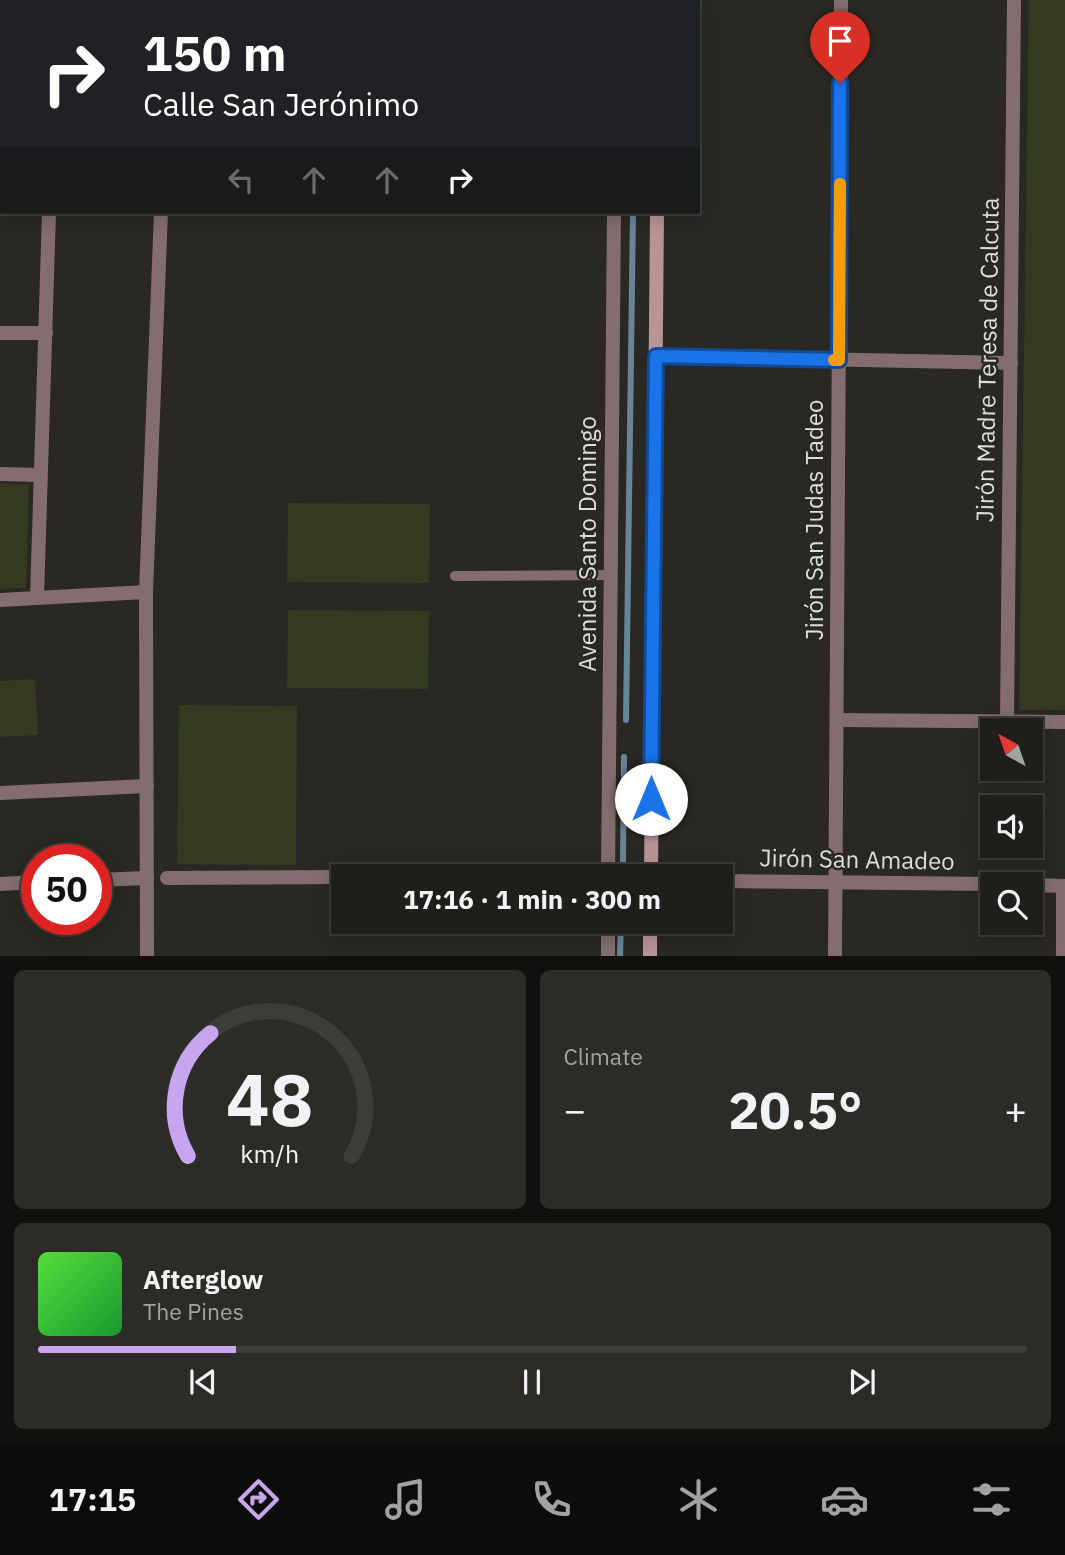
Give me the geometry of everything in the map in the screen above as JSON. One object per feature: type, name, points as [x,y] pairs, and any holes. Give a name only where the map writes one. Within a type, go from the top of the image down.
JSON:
[{"type":"main road","points":[[651,864],[657,214]]},
{"type":"main road","points":[[650,934],[650,956]]},
{"type":"street","name":"Jirón San Judas Tadeo","points":[[835,956],[841,0]]},
{"type":"street","name":"Jirón Madre Teresa de Calcuta","points":[[1007,718],[1014,0]]},
{"type":"street","points":[[37,597],[50,214]]},
{"type":"street","points":[[147,956],[146,592],[161,214]]},
{"type":"street","name":"Avenida Santo Domingo","points":[[608,864],[614,214]]},
{"type":"street","points":[[0,333],[46,333]]},
{"type":"street","points":[[656,356],[1011,363]]},
{"type":"street","points":[[0,474],[40,475]]},
{"type":"street","points":[[0,600],[146,592]]},
{"type":"street","points":[[837,720],[980,721]]},
{"type":"street","points":[[1043,722],[1065,722]]},
{"type":"street","points":[[0,793],[147,786]]},
{"type":"street","points":[[167,878],[331,877]]},
{"type":"street","points":[[112,879],[147,878]]},
{"type":"street","name":"Jirón San Amadeo","points":[[733,881],[980,884]]},
{"type":"street","points":[[0,884],[21,883]]},
{"type":"street","points":[[1043,885],[1064,886],[1063,956]]},
{"type":"street","points":[[608,934],[608,956]]},
{"type":"lane","points":[[455,576],[611,575]]},
{"type":"green space","points":[[1029,0],[1065,0],[1065,710],[1019,710]]},
{"type":"green space","points":[[0,484],[29,484],[26,588],[0,589]]},
{"type":"green space","points":[[288,503],[430,504],[429,583],[287,582]]},
{"type":"green space","points":[[288,610],[429,611],[428,689],[287,688]]},
{"type":"green space","points":[[35,679],[38,735],[0,737],[0,681]]},
{"type":"green space","points":[[179,705],[297,706],[296,865],[177,864]]},
{"type":"waterway","points":[[626,720],[633,214]]},
{"type":"waterway","points":[[623,864],[624,757]]},
{"type":"waterway","points":[[620,956],[621,934]]},
{"type":"slow traffic","points":[[834,360],[839,360],[840,184]]},
{"type":"route","points":[[651,799],[656,356],[839,360],[840,83]]}]
